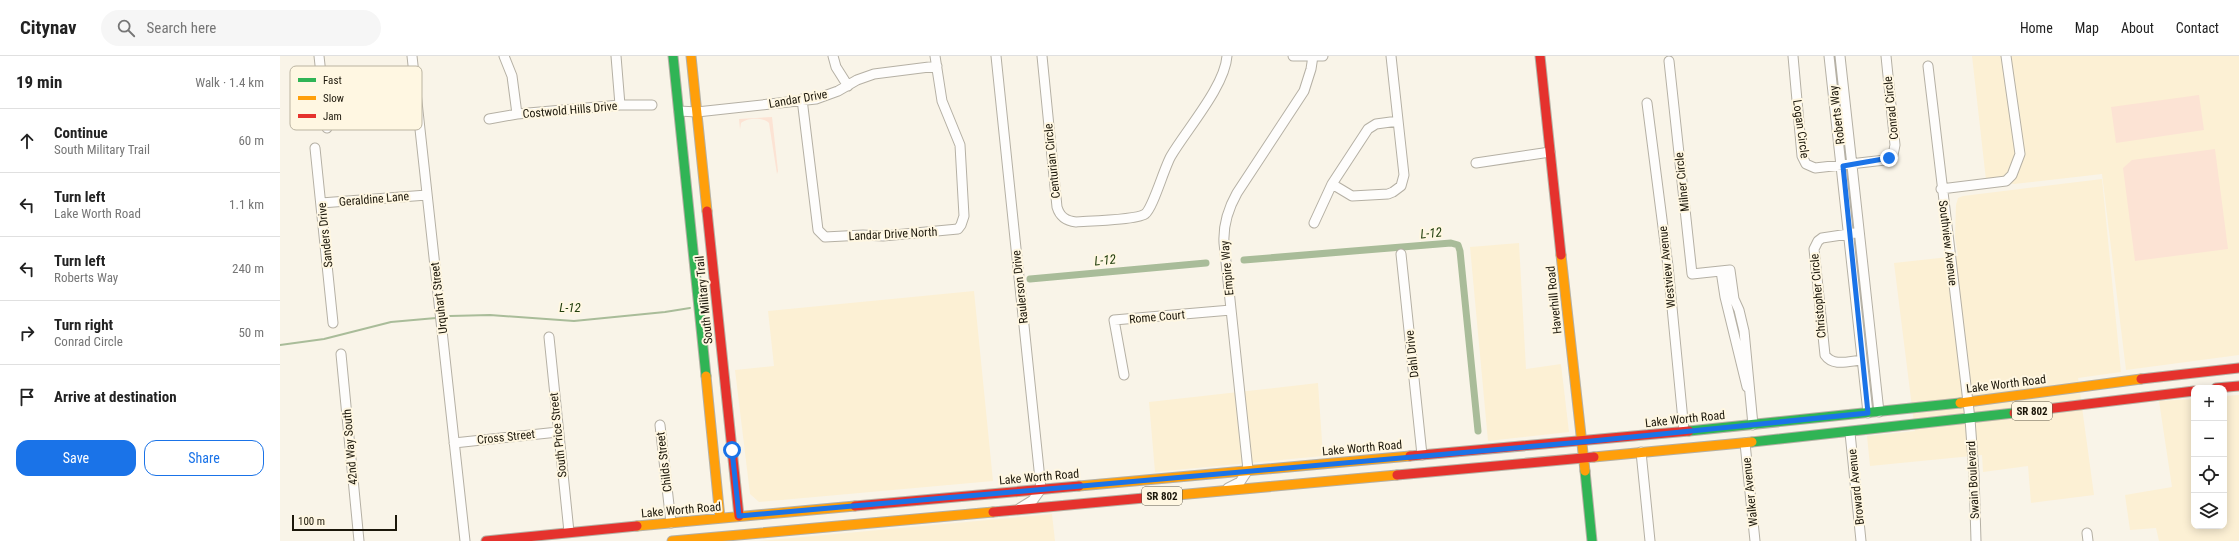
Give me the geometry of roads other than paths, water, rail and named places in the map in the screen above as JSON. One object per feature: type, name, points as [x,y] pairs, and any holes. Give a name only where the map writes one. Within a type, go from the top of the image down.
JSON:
[{"type":"main road","name":"South Military Trail","points":[[673,56],[722,538]]},
{"type":"main road","name":"South Military Trail","points":[[691,56],[741,537]]},
{"type":"main road","name":"Haverhill Road","points":[[1540,56],[1592,541]]},
{"type":"main road","name":"Lake Worth Road","points":[[486,541],[739,516],[1684,432],[1879,412],[2239,368]]},
{"type":"main road","points":[[2140,397],[2155,386],[2221,376],[2227,369]]},
{"type":"main road","points":[[2227,387],[2239,386]]},
{"type":"main road","name":"SR 802","points":[[672,541],[741,537],[1020,508],[1850,433],[2191,391]]},
{"type":"main road","points":[[1745,443],[1759,431],[1780,422]]},
{"type":"main road","points":[[544,541],[553,534]]},
{"type":"street","points":[[318,56],[319,66]]},
{"type":"street","name":"Urquhart Street","points":[[412,56],[413,66]]},
{"type":"street","points":[[504,56],[512,76],[517,114]]},
{"type":"street","points":[[616,56],[620,105]]},
{"type":"street","points":[[833,56],[836,67],[848,86]]},
{"type":"street","points":[[935,56],[937,66]]},
{"type":"street","name":"Raulerson Drive","points":[[996,56],[1041,489]]},
{"type":"street","name":"Centurian Circle","points":[[1042,56],[1058,212],[1066,220],[1076,222],[1139,216],[1148,211],[1162,173],[1220,80],[1227,56]]},
{"type":"street","points":[[1293,56],[1323,56]]},
{"type":"street","name":"Empire Way","points":[[1248,470],[1224,243],[1227,214],[1237,193],[1304,91],[1312,69],[1313,56]]},
{"type":"street","points":[[1332,184],[1347,194],[1357,196],[1388,194],[1398,190],[1403,181],[1404,175],[1391,56]]},
{"type":"street","name":"Logan Circle","points":[[1793,56],[1803,160],[1810,167],[1815,168],[1847,165]]},
{"type":"street","name":"Roberts Way","points":[[1830,56],[1847,165],[1860,232],[1879,412]]},
{"type":"street","name":"Roberts Way","points":[[1840,56],[1847,165],[1849,233],[1868,413]]},
{"type":"street","name":"Conrad Circle","points":[[1847,165],[1885,160],[1893,155],[1895,150],[1886,56]]},
{"type":"street","points":[[1941,189],[2006,182],[2018,163],[2020,144],[2006,56]]},
{"type":"street","name":"Milner Circle","points":[[1669,61],[1692,274],[1725,270],[1739,310],[1744,331],[1750,374],[1749,394],[1753,425]]},
{"type":"street","name":"Landar Drive","points":[[679,111],[697,112],[775,104],[827,96],[874,74],[937,66]]},
{"type":"street","name":"Landar Drive North","points":[[802,99],[818,230],[821,234],[831,237],[863,235],[883,236],[958,229],[964,221],[961,184],[963,167],[960,145],[942,101],[937,66]]},
{"type":"street","name":"Southview Avenue","points":[[1928,66],[1941,189],[1970,419]]},
{"type":"street","name":"Westview Avenue","points":[[1647,103],[1668,266],[1684,432]]},
{"type":"street","name":"Costwold Hills Drive","points":[[489,119],[517,114],[620,105],[652,105]]},
{"type":"street","points":[[1314,223],[1332,184],[1368,129],[1376,124],[1398,121]]},
{"type":"street","name":"Urquhart Street","points":[[420,130],[465,541]]},
{"type":"street","name":"Sanders Drive","points":[[315,148],[333,323]]},
{"type":"street","points":[[1476,163],[1550,152]]},
{"type":"street","name":"Geraldine Lane","points":[[321,203],[427,195]]},
{"type":"street","name":"Christopher Circle","points":[[1860,232],[1822,238],[1818,241],[1814,249],[1823,350],[1827,358],[1836,363],[1862,360]]},
{"type":"street","name":"Dahl Drive","points":[[1401,254],[1422,455]]},
{"type":"street","name":"Rome Court","points":[[1124,375],[1114,320],[1231,310]]},
{"type":"street","name":"South Price Street","points":[[549,337],[569,532]]},
{"type":"street","name":"42nd Way South","points":[[341,354],[359,541]]},
{"type":"street","name":"Swain Boulevard","points":[[1970,419],[1974,474],[1976,541]]},
{"type":"street","name":"Childs Street","points":[[660,425],[671,523]]},
{"type":"street","name":"Cross Street","points":[[454,443],[558,432]]},
{"type":"street","name":"Broward Avenue","points":[[1850,433],[1861,541]]},
{"type":"street","name":"Walker Avenue","points":[[1745,443],[1755,541]]},
{"type":"street","points":[[1641,452],[1650,541]]},
{"type":"street","points":[[1224,490],[1240,482],[1248,470]]},
{"type":"street","points":[[1020,508],[1033,500],[1041,489]]},
{"type":"waterway","name":"L-12","points":[[1244,260],[1451,243],[1458,245],[1460,251],[1478,431]]},
{"type":"waterway","name":"L-12","points":[[1030,279],[1206,263]]},
{"type":"waterway","name":"L-12","points":[[450,316],[490,315],[574,321],[690,308]]},
{"type":"waterway","name":"L-12","points":[[280,345],[324,339],[391,322],[436,318]]}]
